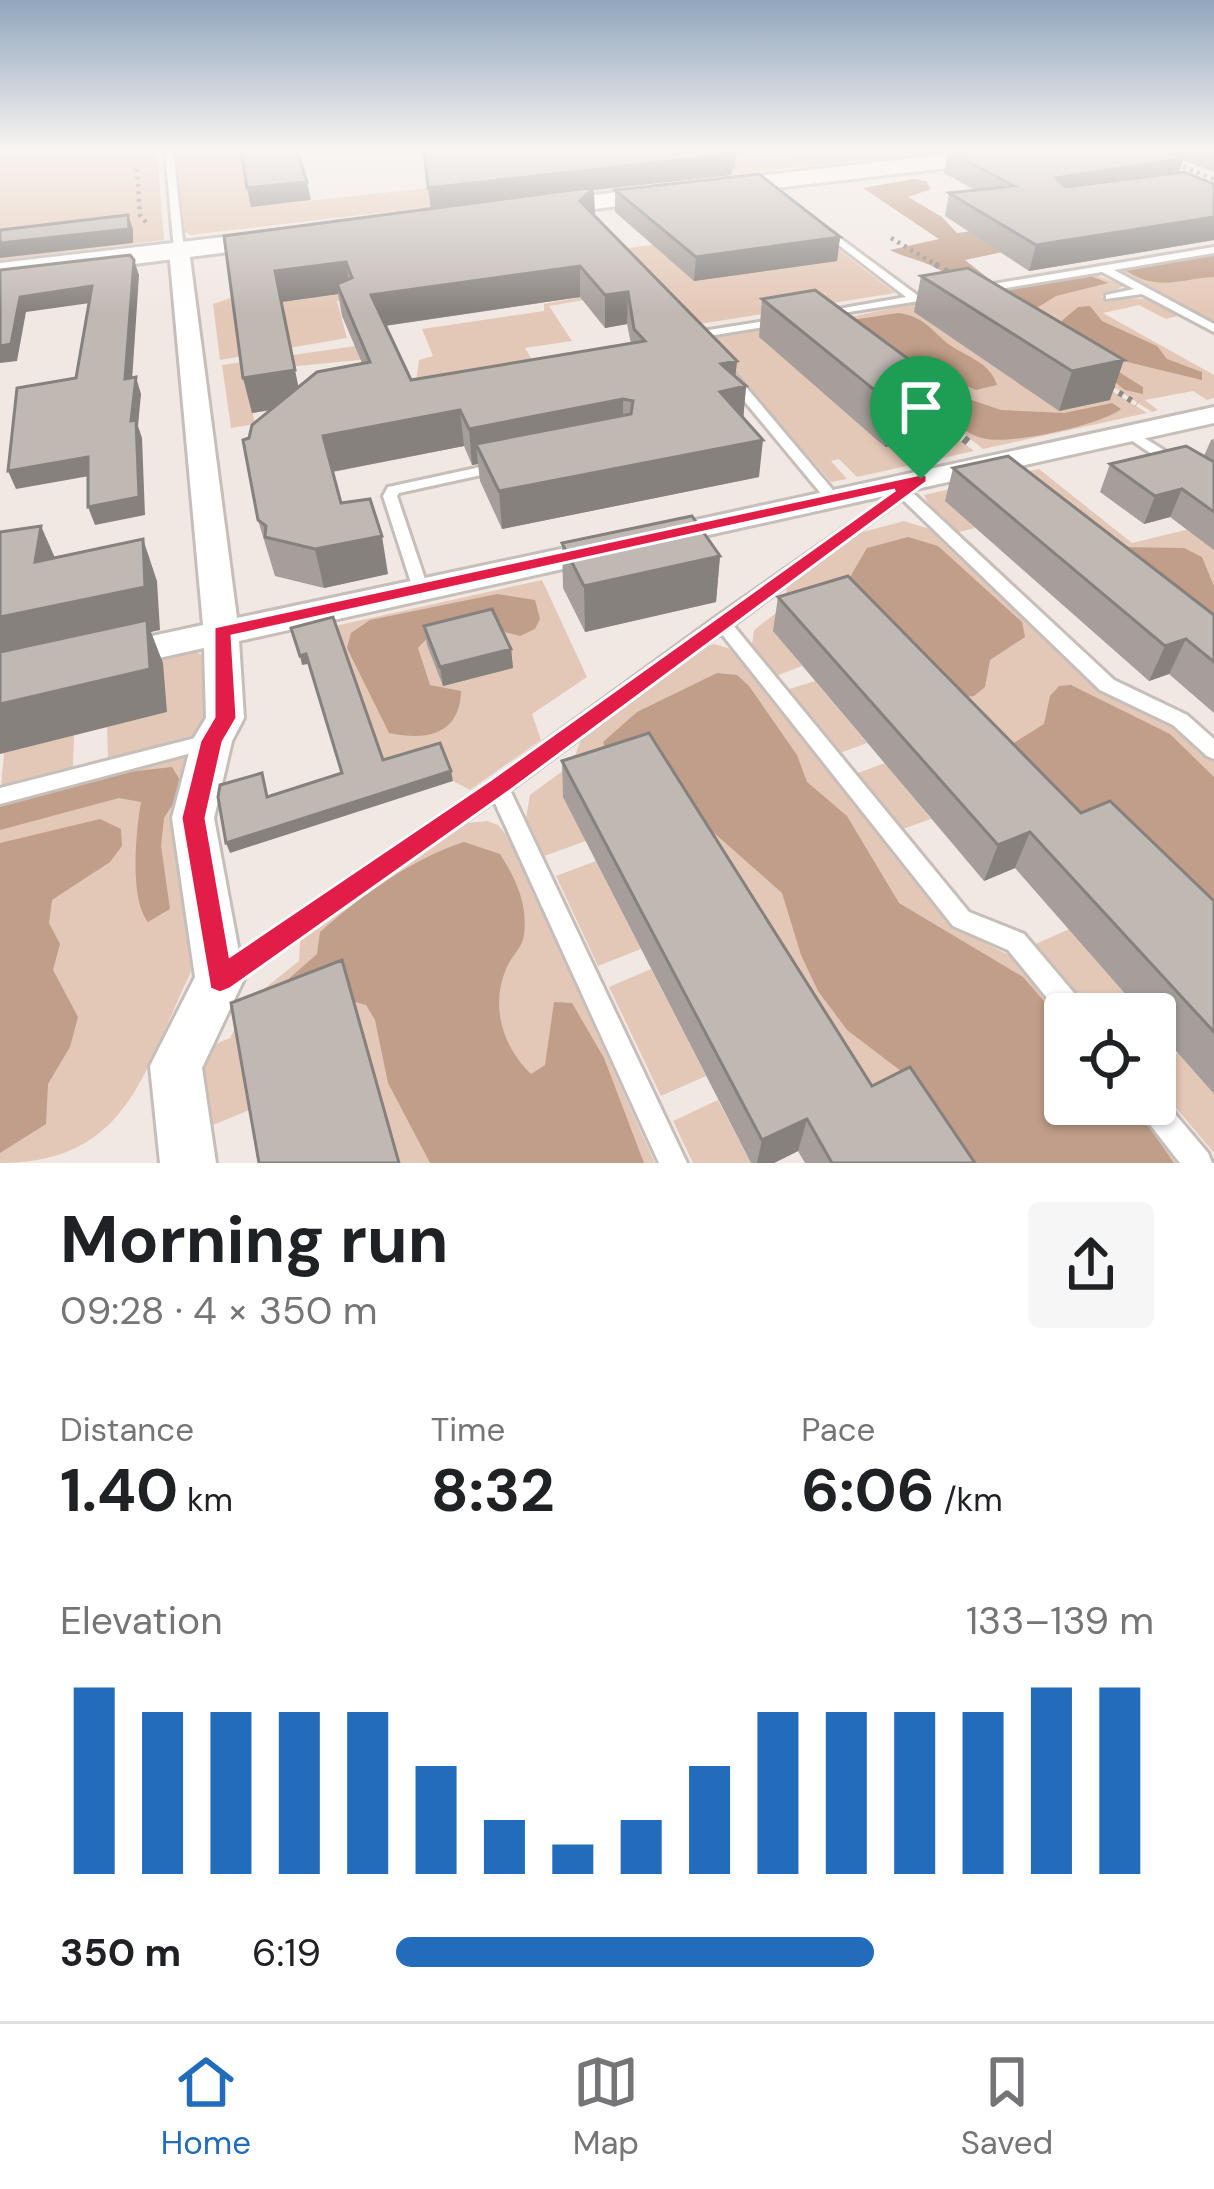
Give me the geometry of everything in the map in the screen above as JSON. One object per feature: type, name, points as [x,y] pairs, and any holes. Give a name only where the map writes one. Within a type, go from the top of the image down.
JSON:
[{"type":"street","points":[[503,212],[585,204]]},
{"type":"street","points":[[0,272],[318,234]]},
{"type":"street","points":[[178,250],[221,632],[226,718],[212,741],[193,818],[220,979],[176,1066],[188,1163]]},
{"type":"street","points":[[86,662],[912,486],[993,463],[1214,415]]},
{"type":"lane","points":[[174,204],[178,250]]},
{"type":"lane","points":[[810,218],[915,299]]},
{"type":"lane","points":[[813,316],[1214,250]]},
{"type":"lane","points":[[1105,269],[1214,329]]},
{"type":"lane","points":[[1110,297],[1140,291]]},
{"type":"lane","points":[[707,347],[696,334],[790,320]]},
{"type":"lane","points":[[718,360],[833,500]]},
{"type":"lane","points":[[1130,433],[1196,478]]},
{"type":"lane","points":[[421,591],[390,496],[393,490],[512,465]]},
{"type":"lane","points":[[220,979],[498,787],[912,486],[1107,685],[1180,720],[1214,751]]},
{"type":"lane","points":[[721,622],[961,919],[1016,942],[1058,993]]},
{"type":"lane","points":[[0,796],[212,741]]},
{"type":"lane","points":[[498,787],[673,1163]]},
{"type":"lane","points":[[1167,1125],[1198,1163]]},
{"type":"path","points":[[139,204],[148,225]]},
{"type":"path","points":[[891,238],[977,290]]},
{"type":"path","points":[[1096,378],[1169,424]]},
{"type":"path","points":[[931,412],[993,463]]},
{"type":"shaded area","points":[[0,204],[161,204],[164,240],[0,260]]},
{"type":"shaded area","points":[[182,204],[453,204],[191,235],[185,232]]},
{"type":"shaded area","points":[[887,204],[920,204],[957,233],[989,229],[1017,249],[965,260],[989,279],[980,281],[965,281],[890,250],[939,239]]},
{"type":"shaded area","points":[[807,225],[895,293],[700,324],[628,248]]},
{"type":"shaded area","points":[[1214,252],[1214,321],[1209,322],[1119,269]]},
{"type":"shaded area","points":[[1214,255],[1214,277],[1158,282],[1125,270]]},
{"type":"shaded area","points":[[557,264],[584,300],[549,306],[572,341],[525,348],[543,378],[415,388],[419,360],[433,356],[422,329],[544,311],[544,304],[576,298],[521,276],[337,301],[347,338],[220,360],[213,304],[236,296],[288,342],[281,296]]},
{"type":"shaded area","points":[[1092,273],[1123,286],[1101,297],[1147,299],[1181,315],[1166,319],[1139,305],[1103,313],[1214,375],[1214,398],[1207,400],[1193,391],[1145,400],[1158,410],[1152,412],[970,294]]},
{"type":"shaded area","points":[[1091,276],[1108,283],[1056,296],[1030,312],[1058,324],[1078,307],[1090,306],[1102,321],[1157,346],[1167,359],[1202,372],[1202,380],[1119,360],[1119,372],[1143,387],[1143,394],[1125,390],[999,291]]},
{"type":"shaded area","points":[[916,303],[916,313],[1059,411],[1053,354],[1147,413],[983,449],[901,383],[836,320]]},
{"type":"shaded area","points":[[898,313],[920,320],[983,365],[997,385],[976,390],[943,376],[892,365],[852,320]]},
{"type":"shaded area","points":[[805,321],[974,451],[857,477],[839,459],[831,461],[847,479],[831,482],[709,344],[712,336]]},
{"type":"shaded area","points":[[384,342],[360,360],[245,371],[255,424],[231,428],[222,365]]},
{"type":"shaded area","points":[[925,384],[1001,410],[1064,413],[1112,403],[1121,409],[1075,427],[994,440],[967,432],[926,402]]},
{"type":"shaded area","points":[[1039,469],[1132,543],[1214,523],[1214,659],[946,501],[975,528],[955,533],[931,510],[924,495]]},
{"type":"shaded area","points":[[904,521],[933,530],[1094,683],[1186,736],[1214,762],[1214,960],[774,631],[802,666],[776,676],[752,645],[754,630],[784,607],[787,586],[859,533]]},
{"type":"shaded area","points":[[908,537],[938,546],[1022,622],[1025,637],[990,660],[985,687],[974,696],[955,698],[843,589],[867,548]]},
{"type":"shaded area","points":[[1118,547],[1184,548],[1202,557],[1214,586],[1214,640]]},
{"type":"shaded area","points":[[542,580],[587,677],[532,714],[541,740],[470,790],[453,781],[441,753],[385,770],[335,626]]},
{"type":"shaded area","points":[[497,594],[535,600],[540,619],[535,629],[520,636],[497,630],[432,633],[418,648],[430,685],[461,691],[455,717],[448,726],[428,735],[389,733],[347,648],[351,633],[370,620]]},
{"type":"shaded area","points":[[714,644],[734,650],[957,929],[1015,958],[1046,993],[1044,1125],[1155,1125],[1186,1163],[939,1163],[861,1119],[586,841],[544,856],[526,818],[530,795],[572,764],[583,734],[694,652]]},
{"type":"shaded area","points":[[191,648],[209,660],[209,721],[194,735],[108,759],[107,727],[167,712],[0,688]]},
{"type":"shaded area","points":[[717,673],[737,675],[797,755],[807,782],[847,816],[899,903],[1023,977],[1044,1001],[1044,1125],[1148,1125],[1174,1163],[974,1163],[901,1071],[847,1030],[818,991],[782,893],[680,803],[609,761],[603,742],[637,712]]},
{"type":"shaded area","points":[[815,681],[867,743],[840,753],[789,689]]},
{"type":"shaded area","points":[[1071,685],[1170,734],[1214,777],[1214,931],[1062,812],[1009,746],[1044,724],[1050,696],[1059,686]]},
{"type":"shaded area","points":[[74,735],[73,768],[1,787],[4,753]]},
{"type":"shaded area","points":[[175,756],[188,757],[194,953],[190,974],[143,1076],[104,1129],[78,1147],[43,1159],[0,1163],[0,802]]},
{"type":"shaded area","points":[[885,763],[931,819],[903,829],[858,773]]},
{"type":"shaded area","points":[[172,767],[180,780],[178,796],[164,818],[161,846],[170,909],[148,922],[136,881],[141,802],[119,798],[0,830],[0,804],[119,773]]},
{"type":"shaded area","points":[[100,819],[121,829],[122,846],[110,862],[52,900],[49,923],[60,944],[53,970],[78,1017],[70,1047],[48,1084],[46,1124],[0,1153],[0,843]]},
{"type":"shaded area","points":[[487,821],[509,838],[655,1163],[400,1163],[352,995],[259,1106],[201,1130],[197,1052],[230,1038],[250,1000],[299,961],[300,942],[307,929],[457,824]]},
{"type":"shaded area","points":[[464,842],[500,854],[522,903],[523,940],[506,969],[499,998],[502,1026],[513,1052],[531,1074],[545,1065],[554,1002],[572,1003],[604,1058],[644,1163],[430,1163],[388,1083],[375,1020],[366,1005],[284,983],[317,954],[320,932],[352,905],[406,868]]},
{"type":"shaded area","points":[[596,861],[641,949],[598,966],[556,876]]},
{"type":"shaded area","points":[[1069,929],[1125,993],[1077,993],[1036,944]]},
{"type":"shaded area","points":[[651,969],[706,1076],[661,1096],[609,987]]},
{"type":"shaded area","points":[[1176,1054],[1214,1094],[1214,1153],[1176,1108]]},
{"type":"shaded area","points":[[718,1100],[751,1163],[693,1163],[673,1121]]},
{"type":"building","points":[[464,204],[583,204],[737,361],[721,364],[746,386],[720,392],[763,440],[499,491],[476,444],[631,414],[633,401],[623,399],[469,429],[460,410],[323,436],[341,503],[370,499],[382,536],[315,549],[265,537],[243,440],[249,438],[252,425],[317,372],[370,362],[337,284],[352,278],[346,262],[275,271],[295,370],[243,378],[224,236]],"holes":[[[580,266],[605,295],[628,292],[634,329],[645,341],[411,380],[371,295]]]},
{"type":"building","points":[[632,204],[798,204],[840,237],[696,257]]},
{"type":"building","points":[[968,204],[1214,204],[1214,217],[1036,245]]},
{"type":"building","points":[[128,215],[129,229],[0,243],[0,230]]},
{"type":"building","points":[[130,255],[134,260],[125,379],[136,377],[131,421],[136,420],[139,497],[88,507],[88,457],[8,471],[17,388],[76,378],[92,286],[20,297],[11,344],[0,346],[0,270]]},
{"type":"building","points":[[968,268],[1124,360],[1072,371],[921,276]]},
{"type":"building","points":[[815,290],[953,392],[893,405],[762,299]]},
{"type":"building","points":[[1186,446],[1214,462],[1214,512],[1182,489],[1155,496],[1110,464]]},
{"type":"building","points":[[1008,456],[1214,615],[1214,662],[1186,639],[1165,646],[953,468]]},
{"type":"building","points":[[692,516],[720,556],[584,586],[562,543]]},
{"type":"building","points":[[41,526],[35,562],[143,539],[145,587],[0,617],[0,532]]},
{"type":"building","points":[[848,576],[1081,813],[1110,801],[1214,901],[1214,1032],[1030,832],[998,845],[778,597]]},
{"type":"building","points":[[492,609],[511,649],[440,667],[424,626]]},
{"type":"building","points":[[333,617],[383,760],[440,743],[451,771],[226,843],[220,785],[262,773],[267,797],[342,773],[306,654],[300,656],[291,628]]},
{"type":"building","points":[[147,620],[150,669],[0,704],[0,652]]},
{"type":"building","points":[[649,733],[872,1086],[910,1067],[975,1163],[832,1163],[807,1119],[762,1140],[562,761]]},
{"type":"building","points":[[342,960],[399,1163],[259,1163],[231,1003]]},
{"type":"route","points":[[921,479],[498,787],[220,979],[193,818],[212,741],[226,718],[221,632],[921,479]]}]
